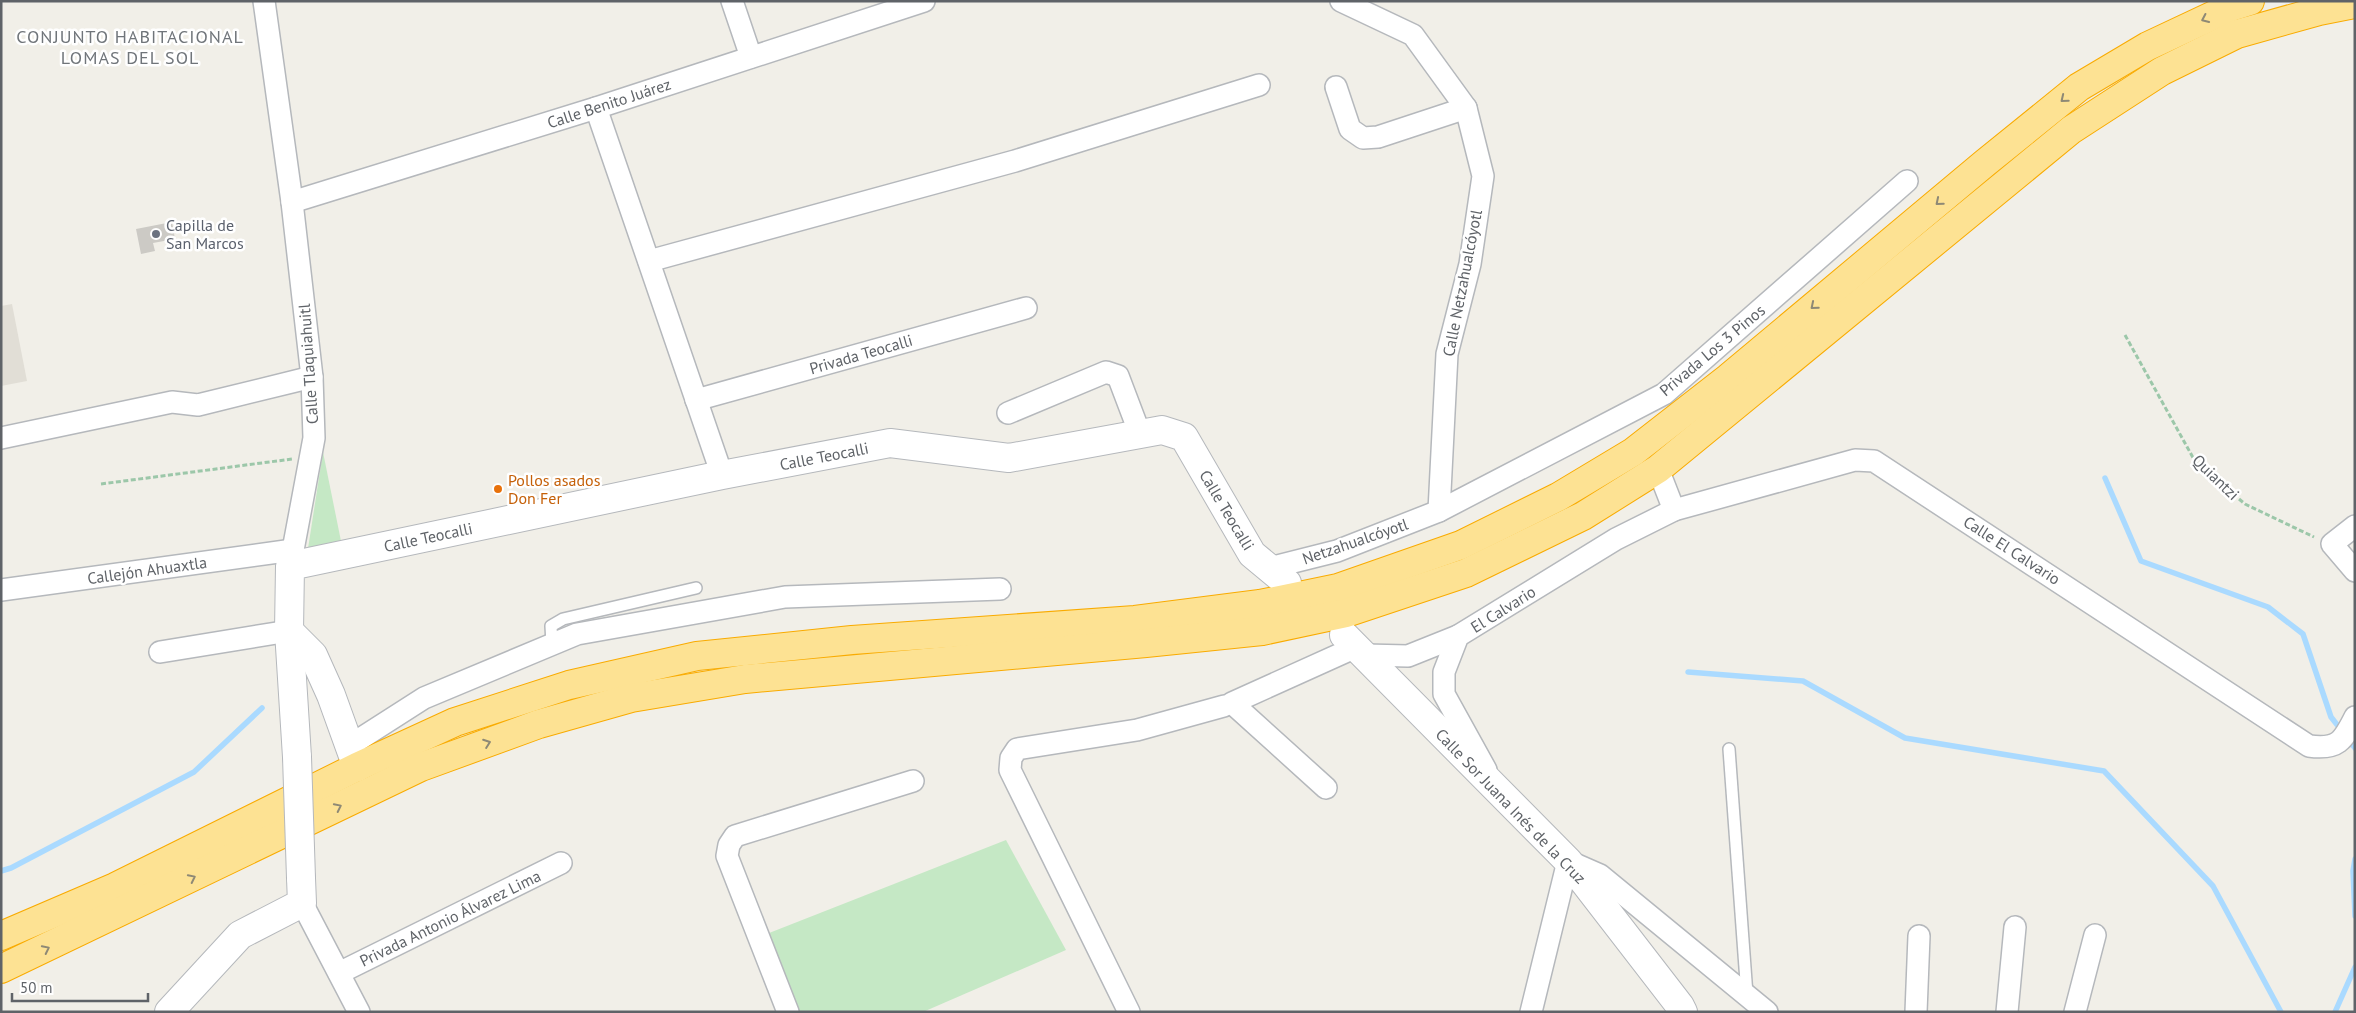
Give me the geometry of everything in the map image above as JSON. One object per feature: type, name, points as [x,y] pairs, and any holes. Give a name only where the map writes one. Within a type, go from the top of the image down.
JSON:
[{"type":"highway","points":[[1,936],[115,887],[353,756],[569,685],[697,656],[852,640],[1135,620],[1260,604],[1338,588],[1461,545],[1558,497],[1633,452],[1728,378],[2079,87],[2148,46],[2231,7],[2250,1]]},
{"type":"highway","points":[[1,969],[421,767],[540,724],[632,698],[745,678],[1262,631],[1346,613],[1466,573],[1583,516],[1658,469],[2072,130],[2162,71],[2238,34],[2319,11],[2355,4]]},
{"type":"street","name":"Calle Tlaquiahuitl","points":[[264,1],[292,202],[312,377],[314,438],[291,558],[289,631],[297,757],[302,891]]},
{"type":"street","points":[[732,1],[751,57]]},
{"type":"street","name":"Calle Benito Juárez","points":[[292,202],[596,108],[924,1]]},
{"type":"street","name":"Calle Netzahualcóyotl","points":[[1341,1],[1413,35],[1466,108],[1483,176],[1470,264],[1446,354],[1439,510]]},
{"type":"street","points":[[649,261],[1016,162],[1260,85]]},
{"type":"street","points":[[1336,87],[1350,129],[1363,138],[1378,137],[1466,108]]},
{"type":"street","points":[[596,108],[722,476]]},
{"type":"street","name":"Privada Los 3 Pinos","points":[[1439,510],[1664,394],[1907,181]]},
{"type":"street","name":"Privada Teocalli","points":[[696,400],[1026,308]]},
{"type":"street","points":[[1008,413],[1106,372],[1118,376],[1140,434]]},
{"type":"street","points":[[1,438],[172,402],[198,405],[312,377]]},
{"type":"street","name":"Calle Teocalli","points":[[291,558],[890,443],[1009,458],[1162,430],[1184,437],[1252,554],[1278,575]]},
{"type":"street","name":"Calle El Calvario","points":[[1674,510],[1854,460],[1874,461],[2309,746],[2325,748],[2344,739],[2355,717]]},
{"type":"street","points":[[1658,469],[1674,510]]},
{"type":"street","name":"Netzahualcóyotl","points":[[1278,575],[1439,510]]},
{"type":"street","name":"El Calvario","points":[[1500,794],[1444,694],[1444,672],[1458,636],[1616,539],[1674,510]]},
{"type":"street","points":[[2355,526],[2332,544],[2355,571]]},
{"type":"street","name":"Callejón Ahuaxtla","points":[[1,590],[291,558]]},
{"type":"street","points":[[160,652],[289,631],[313,655],[353,756],[424,698],[578,634],[785,597],[1000,589]]},
{"type":"street","points":[[1326,788],[1232,703],[1355,646],[1408,656],[1458,636]]},
{"type":"street","name":"Calle Sor Juana Inés de la Cruz","points":[[1355,646],[1568,861],[1680,1006],[1682,1012]]},
{"type":"street","points":[[1129,1012],[1010,770],[1011,758],[1017,749],[1137,730],[1224,706]]},
{"type":"street","points":[[788,1012],[727,856],[729,845],[735,836],[913,780]]},
{"type":"street","points":[[1531,1012],[1568,861],[1600,875],[1768,1012]]},
{"type":"street","name":"Privada Antonio Álvarez Lima","points":[[339,972],[561,864]]},
{"type":"street","points":[[169,1012],[240,935],[302,891],[359,1012]]},
{"type":"street","points":[[2006,1012],[2015,926]]},
{"type":"street","points":[[2075,1012],[2095,935]]},
{"type":"street","points":[[1916,1012],[1919,936]]},
{"type":"lane","points":[[552,644],[552,626],[563,619],[696,588]]},
{"type":"lane","points":[[1729,749],[1748,995]]},
{"type":"path","name":"Quiantzi","points":[[2125,335],[2196,463],[2245,504],[2291,528],[2332,544]]},
{"type":"path","points":[[101,484],[310,457]]},
{"type":"shaded area","points":[[12,304],[27,381],[1,386],[1,306]]},
{"type":"green space","points":[[323,452],[343,551],[307,555]]},
{"type":"green space","points":[[1006,840],[1066,950],[923,1012],[800,1012],[764,935]]},
{"type":"building","name":"Capilla de San Marcos","points":[[172,222],[175,239],[153,243],[155,251],[141,254],[136,229]]},
{"type":"waterway","points":[[2105,478],[2141,561],[2268,607],[2303,634],[2331,717],[2342,731]]},
{"type":"waterway","points":[[1688,672],[1803,681],[1905,738],[2104,771],[2213,886],[2281,1012]]},
{"type":"waterway","points":[[1,871],[11,868],[194,772],[262,708]]},
{"type":"waterway","points":[[2347,738],[2355,748]]},
{"type":"waterway","points":[[2355,859],[2353,871],[2355,916]]},
{"type":"waterway","points":[[2335,1012],[2355,967]]},
{"type":"place","name":"Capilla de San Marcos","points":[[156,234]]},
{"type":"place","name":"Pollos asados Don Fer","points":[[498,489]]},
{"type":"district","name":"CONJUNTO HABITACIONAL LOMAS DEL SOL","points":[[130,46]]}]
